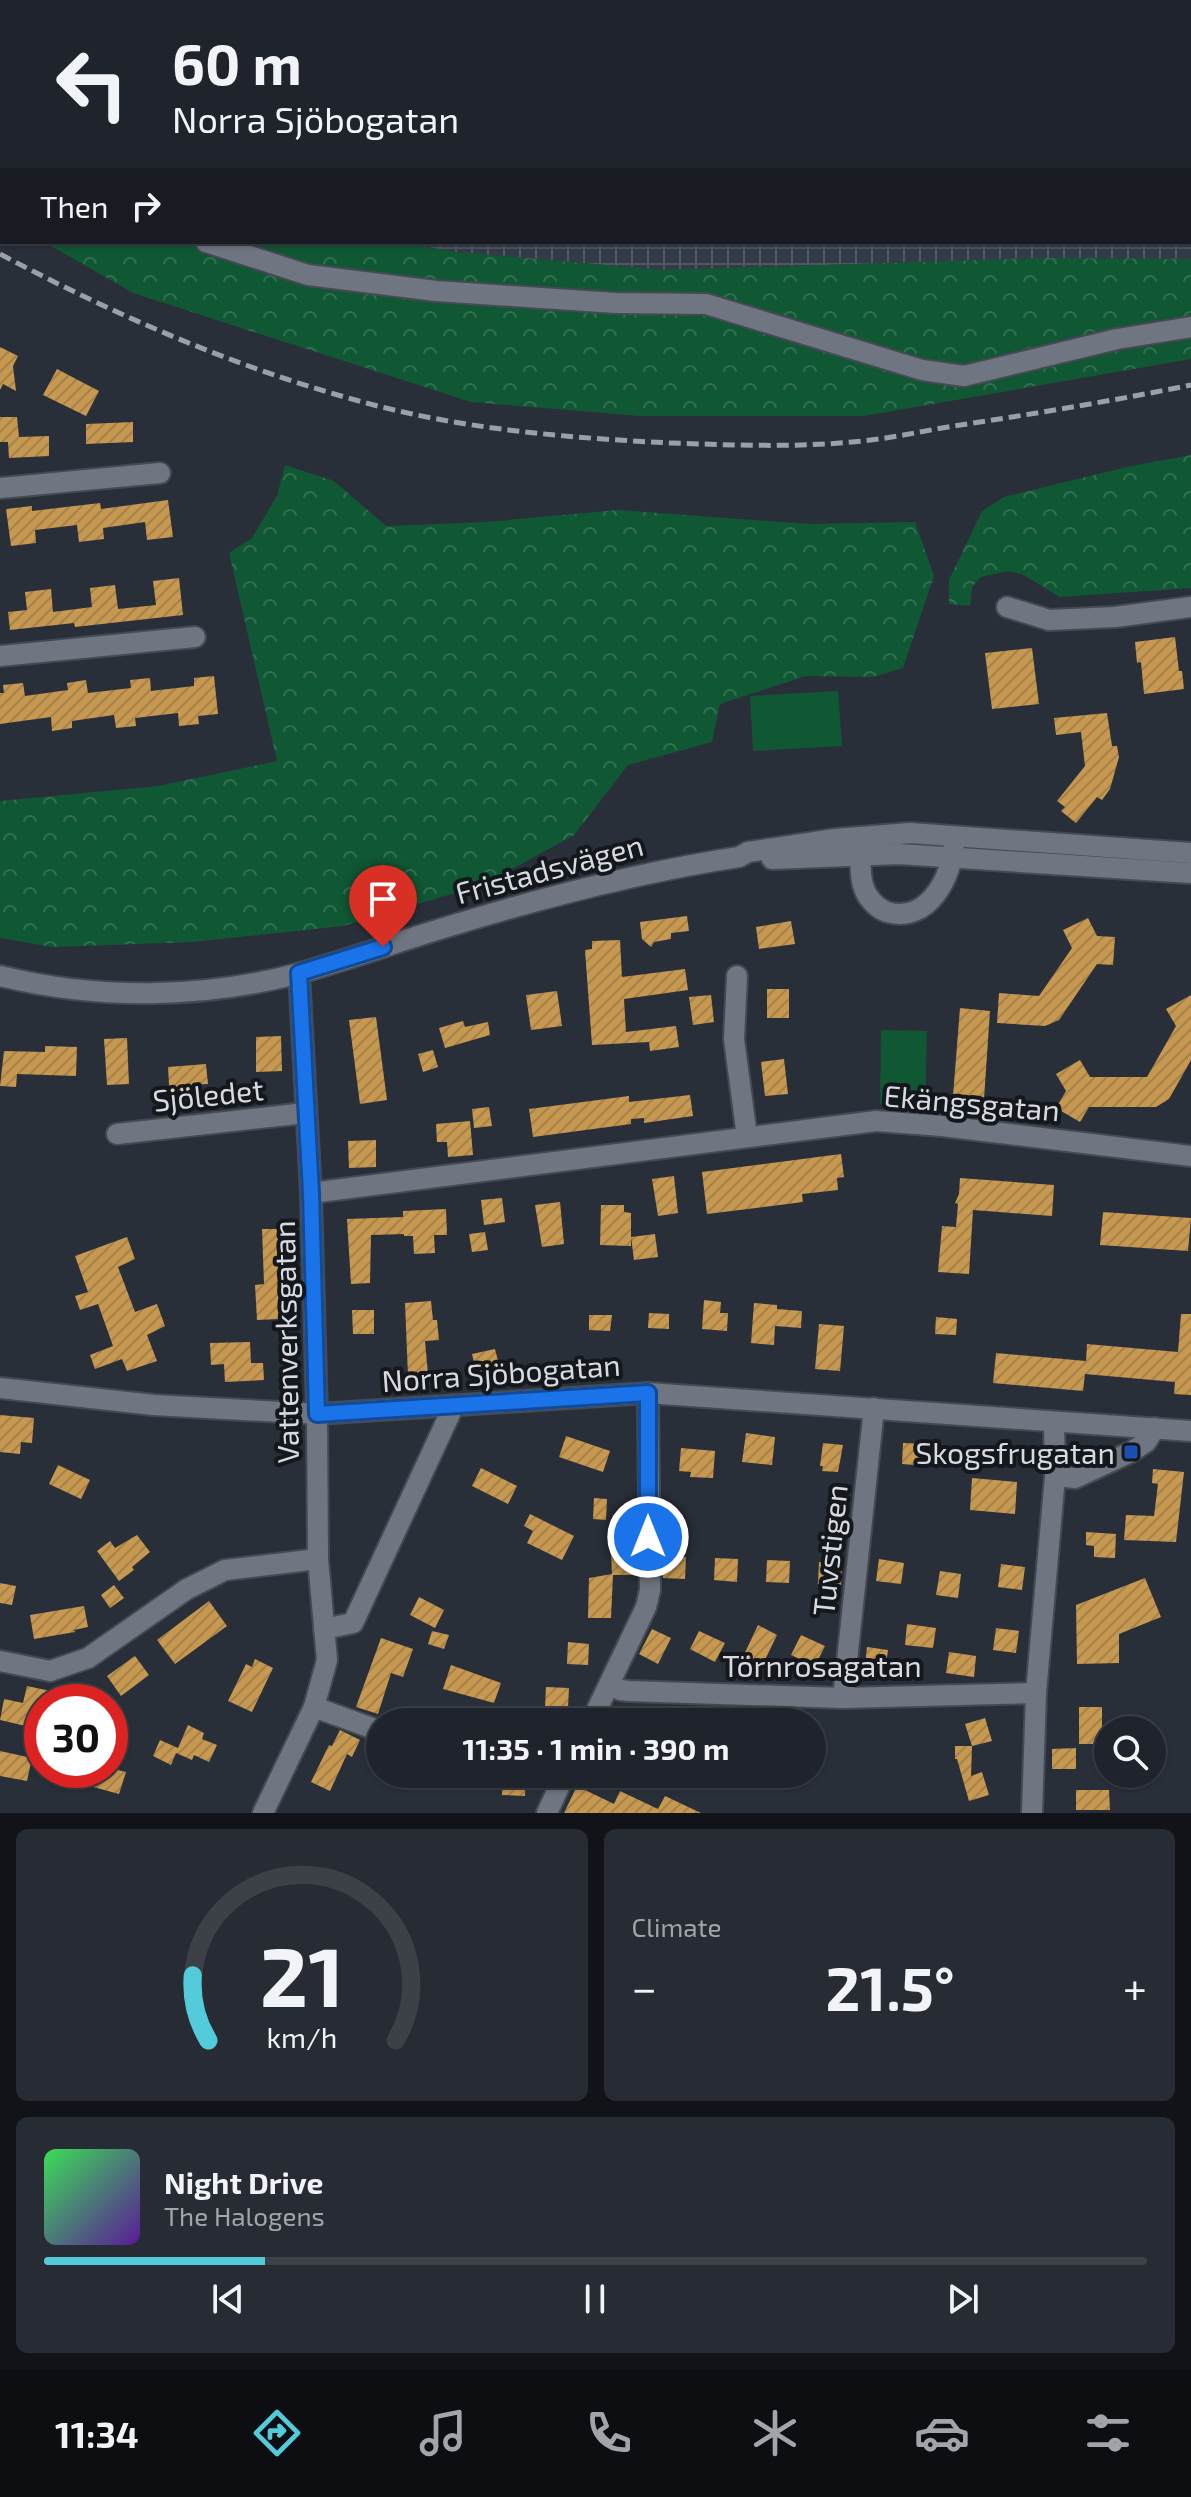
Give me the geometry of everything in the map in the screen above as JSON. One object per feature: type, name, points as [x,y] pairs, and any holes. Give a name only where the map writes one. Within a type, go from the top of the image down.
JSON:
[{"type":"street","points":[[212,244],[308,275],[337,279],[436,291],[571,300],[706,304],[922,370],[964,376],[1117,339],[1191,327]]},
{"type":"street","points":[[0,488],[160,473]]},
{"type":"street","points":[[1007,607],[1049,620],[1115,617],[1191,607]]},
{"type":"street","points":[[0,656],[195,637]]},
{"type":"street","name":"Fristadsvägen","points":[[0,976],[49,986],[121,994],[204,990],[299,973],[569,892],[654,871],[835,839],[910,833],[1191,853]]},
{"type":"street","points":[[860,855],[862,884],[870,899],[883,911],[900,915],[927,903],[951,872],[955,835]]},
{"type":"street","name":"Fristadsvägen","points":[[739,857],[751,860],[860,855],[953,856],[1191,873]]},
{"type":"street","name":"Vattenverksgatan","points":[[263,1813],[314,1707],[327,1660],[318,1559],[311,1193],[299,973]]},
{"type":"street","points":[[737,976],[734,1039],[747,1137]]},
{"type":"street","name":"Sjöledet","points":[[117,1134],[305,1113]]},
{"type":"street","name":"Ekängsgatan","points":[[311,1193],[876,1121],[1191,1156]]},
{"type":"street","name":"Norra Sjöbogatan","points":[[0,1388],[154,1405],[317,1414],[648,1393],[1191,1431]]},
{"type":"street","points":[[598,1708],[646,1607],[650,1590],[648,1393]]},
{"type":"street","points":[[324,1629],[353,1623],[454,1405]]},
{"type":"street","name":"Tuvstigen","points":[[843,1698],[874,1408]]},
{"type":"street","points":[[1032,1813],[1036,1693],[1055,1476],[1054,1422]]},
{"type":"street","points":[[1055,1476],[1075,1478],[1131,1452],[1146,1442],[1155,1428]]},
{"type":"street","points":[[0,1661],[50,1671],[88,1658],[187,1589],[225,1570],[318,1559]]},
{"type":"street","name":"Törnrosagatan","points":[[610,1684],[629,1691],[843,1698],[1036,1693]]},
{"type":"street","points":[[314,1707],[366,1726]]},
{"type":"street","points":[[547,1813],[559,1788]]},
{"type":"shaded area","points":[[408,244],[1191,244],[1191,259],[1044,258],[663,270],[457,252]]},
{"type":"green space","points":[[47,244],[408,244],[457,252],[663,270],[1044,258],[1191,259],[1191,359],[864,416],[640,416],[471,402],[133,293]]},
{"type":"green space","points":[[1191,455],[1191,588],[1060,597],[1022,574],[1008,571],[981,577],[972,587],[970,606],[949,604],[949,580],[982,511],[1004,497],[1131,466]]},
{"type":"green space","points":[[285,465],[334,481],[386,526],[487,522],[618,510],[810,524],[915,522],[934,576],[903,668],[873,677],[806,676],[720,704],[712,742],[628,765],[574,835],[485,884],[343,926],[192,942],[52,947],[0,938],[0,801],[158,786],[277,761],[229,553],[252,538],[277,496]]},
{"type":"green space","points":[[838,691],[842,746],[753,751],[750,696]]},
{"type":"green space","points":[[881,1030],[927,1031],[925,1105],[880,1104]]},
{"type":"building","points":[[0,347],[18,356],[13,366],[16,391],[3,384],[0,390]]},
{"type":"building","points":[[57,369],[99,391],[86,416],[43,395]]},
{"type":"building","points":[[0,417],[17,417],[19,437],[49,436],[49,456],[9,458],[8,442],[0,442]]},
{"type":"building","points":[[133,422],[133,442],[86,444],[86,424]]},
{"type":"building","points":[[168,500],[173,537],[147,540],[145,522],[103,528],[104,539],[79,542],[77,525],[35,530],[36,543],[11,546],[6,509],[32,506],[32,511],[100,503],[101,509]]},
{"type":"building","points":[[179,578],[183,615],[75,627],[74,623],[10,630],[8,612],[27,610],[25,592],[51,589],[53,612],[92,607],[90,588],[115,585],[118,609],[156,605],[153,581]]},
{"type":"building","points":[[1175,637],[1184,689],[1144,694],[1141,662],[1137,663],[1135,642]]},
{"type":"building","points":[[1032,648],[1039,704],[992,709],[985,653]]},
{"type":"building","points":[[214,676],[218,714],[198,716],[199,724],[179,726],[178,713],[135,718],[136,726],[116,728],[114,715],[72,721],[72,728],[52,731],[51,717],[0,724],[3,685],[23,683],[25,696],[68,690],[67,683],[86,680],[88,693],[131,688],[130,680],[150,678],[151,691],[194,686],[194,678]]},
{"type":"building","points":[[1107,713],[1112,746],[1117,746],[1119,757],[1110,789],[1102,800],[1097,797],[1076,823],[1061,811],[1065,807],[1057,801],[1085,766],[1081,732],[1056,735],[1054,718]]},
{"type":"building","points":[[687,916],[689,931],[671,933],[671,939],[654,942],[651,947],[642,939],[640,922]]},
{"type":"building","points":[[1088,918],[1097,936],[1115,937],[1113,965],[1097,964],[1059,1020],[1045,1026],[997,1023],[999,993],[1039,996],[1072,948],[1063,930]]},
{"type":"building","points":[[791,921],[795,944],[759,949],[756,927]]},
{"type":"building","points":[[620,940],[622,977],[685,969],[688,990],[624,999],[626,1032],[676,1026],[679,1047],[650,1051],[649,1042],[592,1045],[585,950],[592,949],[592,941]]},
{"type":"building","points":[[767,989],[789,989],[789,1018],[767,1018]]},
{"type":"building","points":[[557,991],[562,1026],[531,1030],[526,995]]},
{"type":"building","points":[[711,995],[714,1022],[693,1025],[689,997]]},
{"type":"building","points":[[1191,995],[1191,1060],[1169,1099],[1156,1107],[1089,1107],[1080,1122],[1056,1108],[1066,1091],[1056,1074],[1080,1060],[1090,1077],[1147,1077],[1176,1026],[1166,1009]]},
{"type":"building","points":[[960,1008],[990,1011],[984,1099],[953,1096]]},
{"type":"building","points":[[376,1017],[387,1100],[360,1104],[349,1020]]},
{"type":"building","points":[[463,1021],[465,1027],[488,1022],[490,1035],[445,1048],[439,1028]]},
{"type":"building","points":[[281,1036],[282,1071],[256,1072],[256,1037]]},
{"type":"building","points":[[127,1038],[129,1084],[107,1085],[104,1039]]},
{"type":"building","points":[[45,1046],[77,1047],[76,1076],[17,1074],[16,1087],[0,1086],[4,1051],[45,1052]]},
{"type":"building","points":[[433,1050],[438,1067],[423,1072],[418,1054]]},
{"type":"building","points":[[784,1059],[788,1094],[765,1096],[761,1062]]},
{"type":"building","points":[[206,1064],[208,1084],[192,1085],[193,1100],[170,1102],[168,1067]]},
{"type":"building","points":[[690,1095],[693,1116],[644,1123],[644,1118],[631,1119],[631,1124],[533,1137],[529,1109],[629,1096],[629,1102]]},
{"type":"building","points":[[489,1107],[492,1126],[474,1128],[472,1109]]},
{"type":"building","points":[[470,1121],[473,1155],[448,1157],[447,1142],[437,1142],[436,1124]]},
{"type":"building","points":[[376,1140],[376,1167],[349,1168],[348,1141]]},
{"type":"building","points":[[841,1154],[844,1177],[837,1178],[838,1190],[802,1194],[803,1202],[707,1214],[702,1172]]},
{"type":"building","points":[[674,1176],[678,1213],[658,1216],[652,1179]]},
{"type":"building","points":[[960,1178],[1054,1185],[1052,1216],[973,1210],[969,1274],[938,1272],[942,1226],[956,1227],[958,1204],[955,1203]]},
{"type":"building","points":[[502,1198],[505,1222],[484,1225],[481,1200]]},
{"type":"building","points":[[560,1202],[564,1244],[542,1247],[535,1205]]},
{"type":"building","points":[[601,1205],[624,1205],[624,1212],[631,1213],[631,1246],[600,1245]]},
{"type":"building","points":[[446,1209],[447,1235],[434,1235],[435,1253],[414,1254],[413,1236],[371,1235],[370,1283],[351,1284],[347,1219],[403,1217],[403,1211]]},
{"type":"building","points":[[1103,1212],[1191,1218],[1188,1251],[1100,1245]]},
{"type":"building","points":[[262,1229],[286,1229],[287,1284],[278,1284],[279,1319],[257,1320],[255,1285],[264,1284]]},
{"type":"building","points":[[485,1232],[488,1250],[472,1252],[469,1234]]},
{"type":"building","points":[[655,1234],[658,1257],[634,1260],[631,1237]]},
{"type":"building","points":[[127,1237],[135,1259],[118,1267],[135,1312],[157,1304],[165,1326],[147,1335],[157,1361],[127,1371],[122,1359],[95,1369],[90,1355],[113,1346],[98,1304],[80,1310],[75,1296],[88,1292],[75,1256]]},
{"type":"building","points":[[704,1300],[721,1302],[720,1313],[728,1313],[727,1331],[702,1329]]},
{"type":"building","points":[[431,1301],[439,1340],[425,1341],[428,1374],[408,1376],[405,1303]]},
{"type":"building","points":[[754,1303],[802,1311],[801,1328],[775,1326],[774,1345],[751,1343]]},
{"type":"building","points":[[352,1310],[374,1310],[374,1334],[353,1334]]},
{"type":"building","points":[[649,1313],[669,1314],[669,1329],[648,1328]]},
{"type":"building","points":[[1181,1314],[1191,1314],[1191,1395],[1174,1394],[1175,1382],[1085,1374],[1083,1391],[993,1383],[996,1353],[1086,1361],[1087,1344],[1178,1352]]},
{"type":"building","points":[[589,1315],[612,1315],[610,1331],[589,1330]]},
{"type":"building","points":[[936,1317],[957,1319],[956,1335],[935,1334]]},
{"type":"building","points":[[819,1324],[844,1326],[840,1371],[815,1369]]},
{"type":"building","points":[[250,1342],[251,1363],[263,1363],[264,1380],[225,1382],[224,1364],[211,1365],[210,1343]]},
{"type":"building","points":[[495,1349],[500,1369],[477,1374],[472,1354]]},
{"type":"building","points":[[0,1415],[34,1418],[32,1443],[21,1442],[20,1454],[0,1452]]},
{"type":"building","points":[[746,1433],[775,1437],[772,1465],[742,1462]]},
{"type":"building","points":[[566,1436],[610,1451],[603,1472],[559,1457]]},
{"type":"building","points":[[823,1443],[843,1445],[838,1472],[822,1471]]},
{"type":"building","points":[[903,1443],[928,1444],[927,1466],[902,1464]]},
{"type":"building","points":[[681,1448],[715,1451],[713,1478],[690,1477],[691,1472],[679,1471]]},
{"type":"building","points":[[58,1465],[90,1480],[81,1499],[49,1484]]},
{"type":"building","points":[[481,1468],[517,1486],[508,1504],[472,1486]]},
{"type":"building","points":[[1153,1469],[1184,1472],[1176,1542],[1124,1540],[1126,1515],[1154,1516],[1158,1484],[1152,1483]]},
{"type":"building","points":[[972,1478],[1017,1482],[1015,1514],[970,1510]]},
{"type":"building","points":[[594,1498],[607,1499],[606,1520],[593,1519]]},
{"type":"building","points":[[530,1514],[574,1536],[562,1560],[527,1543],[533,1531],[524,1526]]},
{"type":"building","points":[[1086,1532],[1116,1534],[1115,1558],[1094,1557],[1094,1546],[1086,1545]]},
{"type":"building","points":[[137,1535],[150,1552],[119,1581],[97,1551],[110,1541],[115,1548]]},
{"type":"building","points":[[611,1553],[633,1554],[632,1575],[613,1575],[611,1618],[588,1618],[589,1578],[612,1574]]},
{"type":"building","points":[[663,1556],[686,1557],[685,1579],[663,1578]]},
{"type":"building","points":[[715,1558],[738,1559],[737,1582],[714,1580]]},
{"type":"building","points":[[879,1559],[904,1563],[901,1584],[876,1581]]},
{"type":"building","points":[[767,1560],[790,1561],[789,1583],[766,1582]]},
{"type":"building","points":[[819,1562],[842,1563],[841,1585],[818,1584]]},
{"type":"building","points":[[1001,1564],[1025,1567],[1022,1590],[998,1587]]},
{"type":"building","points":[[940,1571],[961,1574],[958,1598],[936,1595]]},
{"type":"building","points":[[1145,1578],[1161,1617],[1119,1634],[1119,1663],[1077,1664],[1076,1605]]},
{"type":"building","points":[[0,1583],[16,1586],[12,1605],[0,1603]]},
{"type":"building","points":[[114,1585],[124,1598],[110,1608],[101,1595]]},
{"type":"building","points":[[419,1597],[444,1610],[435,1628],[410,1615]]},
{"type":"building","points":[[209,1601],[227,1626],[175,1664],[157,1640]]},
{"type":"building","points":[[84,1606],[88,1627],[34,1639],[30,1615]]},
{"type":"building","points":[[907,1624],[936,1628],[933,1648],[905,1645]]},
{"type":"building","points":[[758,1625],[777,1635],[761,1668],[742,1659]]},
{"type":"building","points":[[996,1628],[1019,1631],[1016,1653],[993,1650]]},
{"type":"building","points":[[652,1629],[671,1638],[658,1664],[639,1654]]},
{"type":"building","points":[[432,1631],[449,1635],[444,1649],[428,1644]]},
{"type":"building","points":[[699,1631],[725,1643],[715,1662],[690,1649]]},
{"type":"building","points":[[801,1635],[825,1646],[815,1666],[791,1655]]},
{"type":"building","points":[[381,1638],[413,1649],[403,1677],[391,1673],[380,1708],[366,1710],[356,1707]]},
{"type":"building","points":[[568,1642],[589,1644],[588,1665],[567,1664]]},
{"type":"building","points":[[867,1647],[888,1650],[884,1678],[864,1675]]},
{"type":"building","points":[[949,1652],[976,1656],[974,1677],[946,1673]]},
{"type":"building","points":[[135,1656],[149,1675],[128,1691],[128,1684],[113,1684],[107,1676]]},
{"type":"building","points":[[255,1659],[273,1668],[252,1712],[228,1701],[246,1664],[252,1667]]},
{"type":"building","points":[[451,1665],[501,1683],[494,1703],[443,1689]]},
{"type":"building","points":[[546,1687],[569,1688],[568,1708],[545,1707]]},
{"type":"building","points":[[4,1699],[23,1703],[24,1699],[24,1726],[0,1720]]},
{"type":"building","points":[[1079,1707],[1102,1707],[1102,1716],[1094,1716],[1094,1744],[1079,1744]]},
{"type":"building","points":[[985,1718],[992,1741],[972,1746],[965,1724]]},
{"type":"building","points":[[188,1725],[204,1733],[202,1739],[217,1745],[209,1762],[194,1755],[192,1760],[176,1753],[171,1765],[153,1756],[160,1740],[178,1748]]},
{"type":"building","points":[[340,1730],[360,1740],[352,1757],[347,1754],[330,1791],[311,1782]]},
{"type":"building","points":[[955,1746],[972,1746],[971,1776],[982,1772],[989,1795],[969,1801],[955,1759]]},
{"type":"building","points":[[1076,1748],[1076,1769],[1052,1769],[1052,1749]]},
{"type":"building","points":[[0,1751],[24,1756],[24,1780],[0,1776]]},
{"type":"building","points":[[97,1788],[121,1788],[119,1794]]},
{"type":"building","points":[[502,1788],[525,1788],[525,1796],[502,1795]]},
{"type":"building","points":[[576,1788],[581,1788],[614,1804],[620,1791],[658,1809],[665,1796],[701,1813],[564,1813]]},
{"type":"building","points":[[1076,1790],[1109,1790],[1110,1810],[1076,1810]]},
{"type":"railway","points":[[0,254],[176,338],[266,372],[397,411],[514,431],[671,443],[814,445],[874,440],[1191,385]]},
{"type":"place","name":"Skogsfrugatan","points":[[1131,1452]]},
{"type":"route","points":[[383,947],[299,973],[311,1193],[317,1414],[648,1393],[648,1537]]}]
